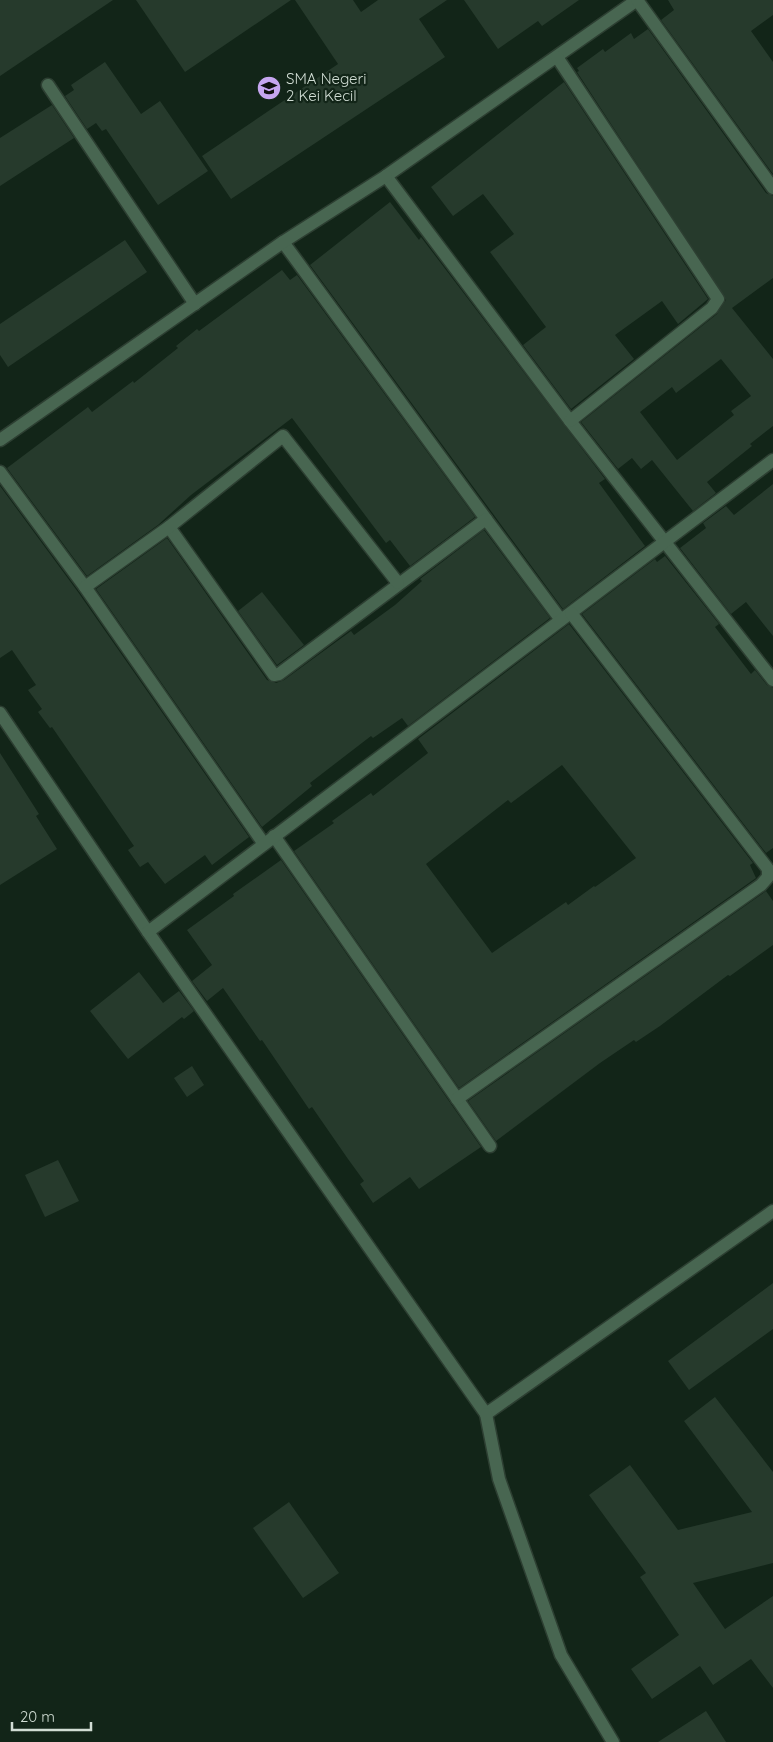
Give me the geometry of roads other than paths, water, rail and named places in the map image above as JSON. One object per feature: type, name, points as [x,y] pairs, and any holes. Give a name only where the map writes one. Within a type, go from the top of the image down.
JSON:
[{"type":"street","points":[[0,440],[283,242],[386,176],[637,0],[773,188]]},
{"type":"street","points":[[557,57],[718,299],[712,308],[570,420]]},
{"type":"street","points":[[48,86],[195,304]]},
{"type":"street","points":[[386,176],[570,420],[773,680]]},
{"type":"street","points":[[283,242],[486,519],[768,868],[768,877],[761,885],[457,1099]]},
{"type":"street","points":[[85,587],[169,527],[283,436],[398,583]]},
{"type":"street","points":[[148,932],[773,460]]},
{"type":"street","points":[[0,472],[490,1146]]},
{"type":"street","points":[[169,527],[274,675],[279,674],[398,583],[486,519]]},
{"type":"street","points":[[0,713],[148,932],[486,1414],[499,1480],[561,1655],[613,1742]]},
{"type":"street","points":[[486,1414],[773,1211]]},
{"type":"place","name":"SMA Negeri 2 Kei Kecil","points":[[269,88]]}]
